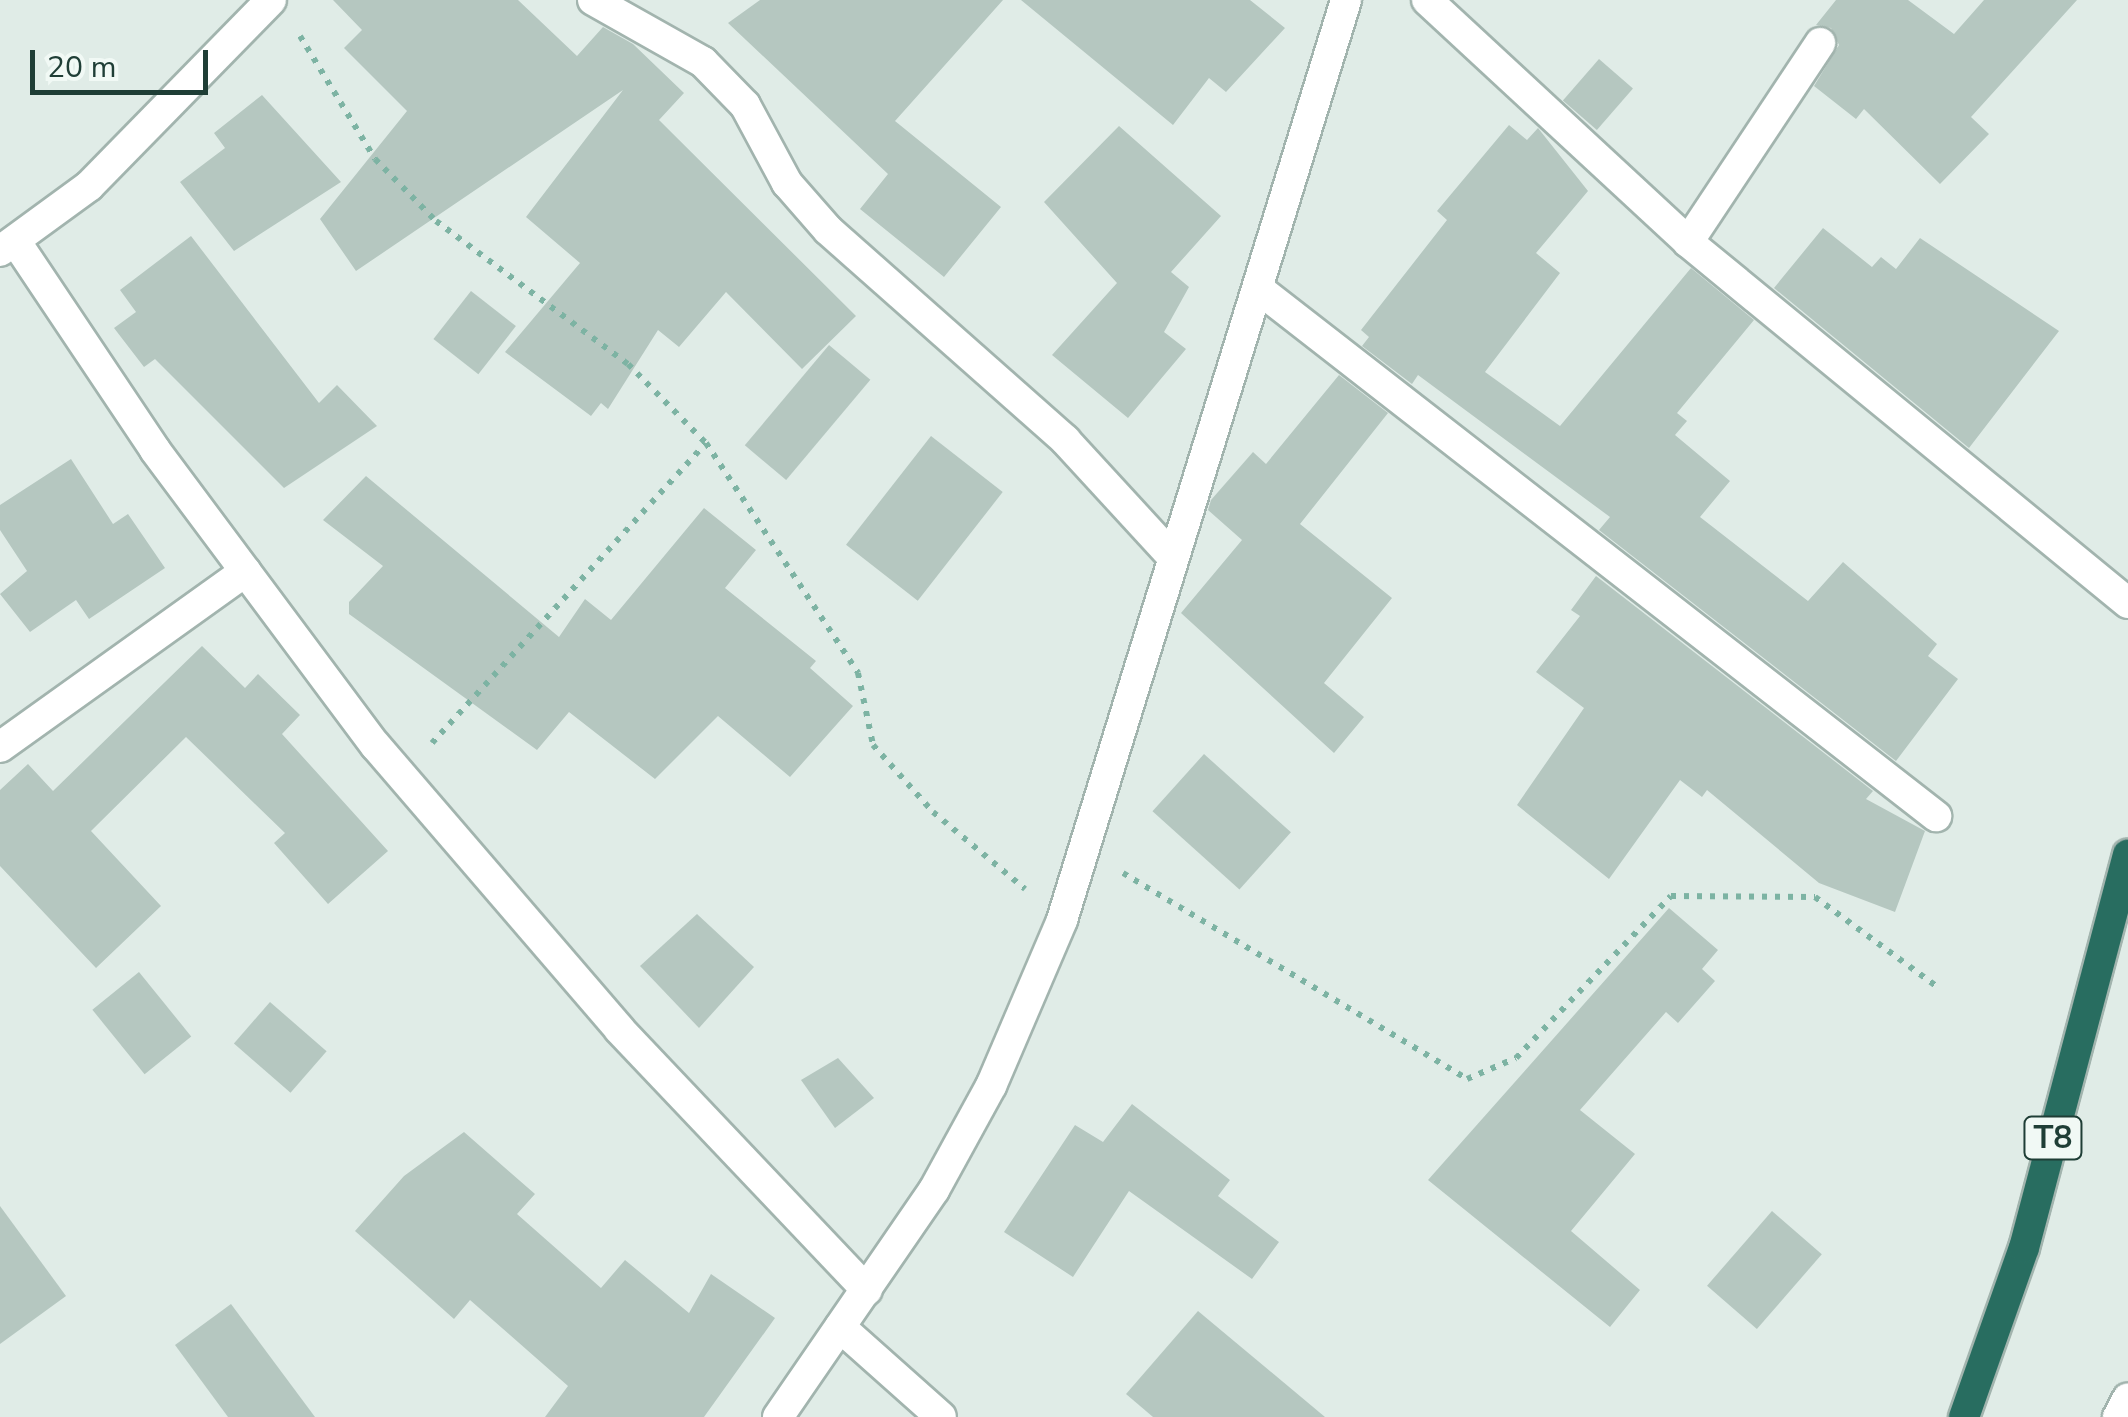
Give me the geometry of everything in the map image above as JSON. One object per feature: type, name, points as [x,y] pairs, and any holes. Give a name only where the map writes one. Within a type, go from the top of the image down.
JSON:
[{"type":"highway","name":"T8","points":[[1964,1417],[2024,1248],[2128,854]]},
{"type":"street","points":[[593,0],[703,62],[745,105],[787,183],[828,230],[1066,440],[1170,554]]},
{"type":"street","points":[[778,1417],[866,1290],[992,1086],[1062,920],[1086,852],[1170,554],[1260,290],[1346,0]]},
{"type":"street","points":[[1427,0],[1688,242],[2128,603]]},
{"type":"street","points":[[274,5],[89,186],[8,247],[401,777],[619,1029],[866,1290]]},
{"type":"street","points":[[1688,242],[1820,42]]},
{"type":"street","points":[[1260,290],[1936,816]]},
{"type":"street","points":[[0,748],[246,571]]},
{"type":"street","points":[[840,1327],[941,1417]]},
{"type":"street","points":[[2118,1417],[2128,1398]]},
{"type":"path","points":[[274,5],[375,160],[436,220],[628,364],[706,443],[858,674],[865,724],[888,765],[1062,920]]},
{"type":"path","points":[[401,777],[706,443]]},
{"type":"path","points":[[1086,852],[1467,1078],[1516,1058],[1670,896],[1815,897],[1934,985]]},
{"type":"building","points":[[333,0],[518,0],[577,56],[603,27],[633,44],[684,93],[659,120],[856,316],[802,369],[726,292],[679,347],[658,330],[608,409],[601,403],[591,416],[505,352],[580,263],[526,217],[623,90],[356,271],[320,219],[407,111],[344,48],[362,30]]},
{"type":"building","points":[[760,0],[1003,0],[895,121],[1001,207],[944,277],[860,209],[888,174],[728,23]]},
{"type":"building","points":[[1021,0],[1250,0],[1285,28],[1226,92],[1209,78],[1173,125]]},
{"type":"building","points":[[1836,0],[1908,0],[1954,34],[1984,0],[2077,0],[1971,117],[1989,134],[1940,184],[1864,109],[1856,119],[1814,86],[1839,45],[1831,28],[1816,25]]},
{"type":"building","points":[[1599,59],[1633,89],[1597,130],[1563,101]]},
{"type":"building","points":[[262,95],[341,182],[234,251],[180,182],[225,148],[214,133]]},
{"type":"building","points":[[1509,125],[1527,140],[1538,128],[1588,191],[1536,253],[1560,273],[1485,372],[1560,426],[1691,268],[1754,320],[1677,413],[1687,421],[1675,435],[1730,481],[1700,517],[1808,601],[1843,562],[1937,644],[1928,656],[1958,679],[1896,761],[1599,530],[1610,517],[1418,375],[1412,384],[1362,346],[1369,337],[1361,330],[1447,220],[1437,211]]},
{"type":"building","points":[[1119,126],[1221,216],[1171,272],[1189,287],[1164,332],[1186,349],[1128,418],[1052,355],[1117,283],[1044,202]]},
{"type":"building","points":[[1823,228],[1872,267],[1881,257],[1896,269],[1920,238],[2059,331],[1969,448],[1774,288]]},
{"type":"building","points":[[191,236],[319,403],[337,385],[377,426],[284,488],[155,359],[144,367],[114,328],[136,312],[120,290]]},
{"type":"building","points":[[471,291],[516,326],[478,374],[433,339]]},
{"type":"building","points":[[829,345],[870,380],[786,480],[745,445]]},
{"type":"building","points":[[1339,375],[1388,413],[1300,524],[1392,598],[1324,683],[1364,717],[1334,753],[1181,613],[1242,540],[1208,510],[1211,500],[1253,452],[1266,464]]},
{"type":"building","points":[[931,436],[1003,492],[918,601],[846,545]]},
{"type":"building","points":[[71,459],[113,524],[128,514],[165,568],[89,619],[76,600],[30,632],[0,594],[27,571],[0,530],[0,505]]},
{"type":"building","points":[[366,476],[559,637],[585,599],[611,620],[704,508],[756,550],[725,588],[816,661],[810,668],[853,706],[790,777],[718,716],[655,779],[569,712],[537,750],[349,614],[349,602],[383,566],[323,520]]},
{"type":"building","points":[[1596,576],[1873,791],[1866,799],[1925,831],[1895,912],[1819,883],[1707,790],[1702,797],[1680,780],[1609,879],[1517,805],[1584,708],[1536,672],[1580,616],[1571,610]]},
{"type":"building","points":[[202,646],[245,688],[258,674],[300,715],[282,734],[388,851],[328,904],[274,843],[285,833],[186,737],[91,831],[161,906],[96,968],[0,866],[0,790],[28,764],[53,791]]},
{"type":"building","points":[[1204,754],[1291,832],[1239,890],[1152,811]]},
{"type":"building","points":[[1669,908],[1718,950],[1702,969],[1715,981],[1678,1023],[1666,1012],[1580,1110],[1635,1154],[1571,1231],[1640,1290],[1610,1327],[1428,1180]]},
{"type":"building","points":[[697,914],[754,967],[699,1028],[640,966]]},
{"type":"building","points":[[139,972],[191,1037],[145,1074],[92,1010]]},
{"type":"building","points":[[270,1002],[327,1051],[291,1093],[234,1044]]},
{"type":"building","points":[[838,1058],[874,1098],[835,1128],[801,1080]]},
{"type":"building","points":[[1132,1104],[1230,1180],[1218,1196],[1279,1242],[1252,1279],[1129,1191],[1073,1277],[1004,1232],[1075,1125],[1103,1142]]},
{"type":"building","points":[[464,1132],[535,1194],[517,1214],[601,1288],[625,1260],[689,1313],[711,1274],[775,1318],[704,1417],[545,1417],[568,1386],[470,1300],[454,1319],[355,1231],[404,1176]]},
{"type":"building","points":[[0,1206],[66,1296],[0,1344]]},
{"type":"building","points":[[1772,1211],[1822,1254],[1757,1329],[1707,1286]]},
{"type":"building","points":[[231,1304],[315,1417],[228,1417],[175,1345]]},
{"type":"building","points":[[1198,1311],[1325,1417],[1153,1417],[1126,1394]]}]
